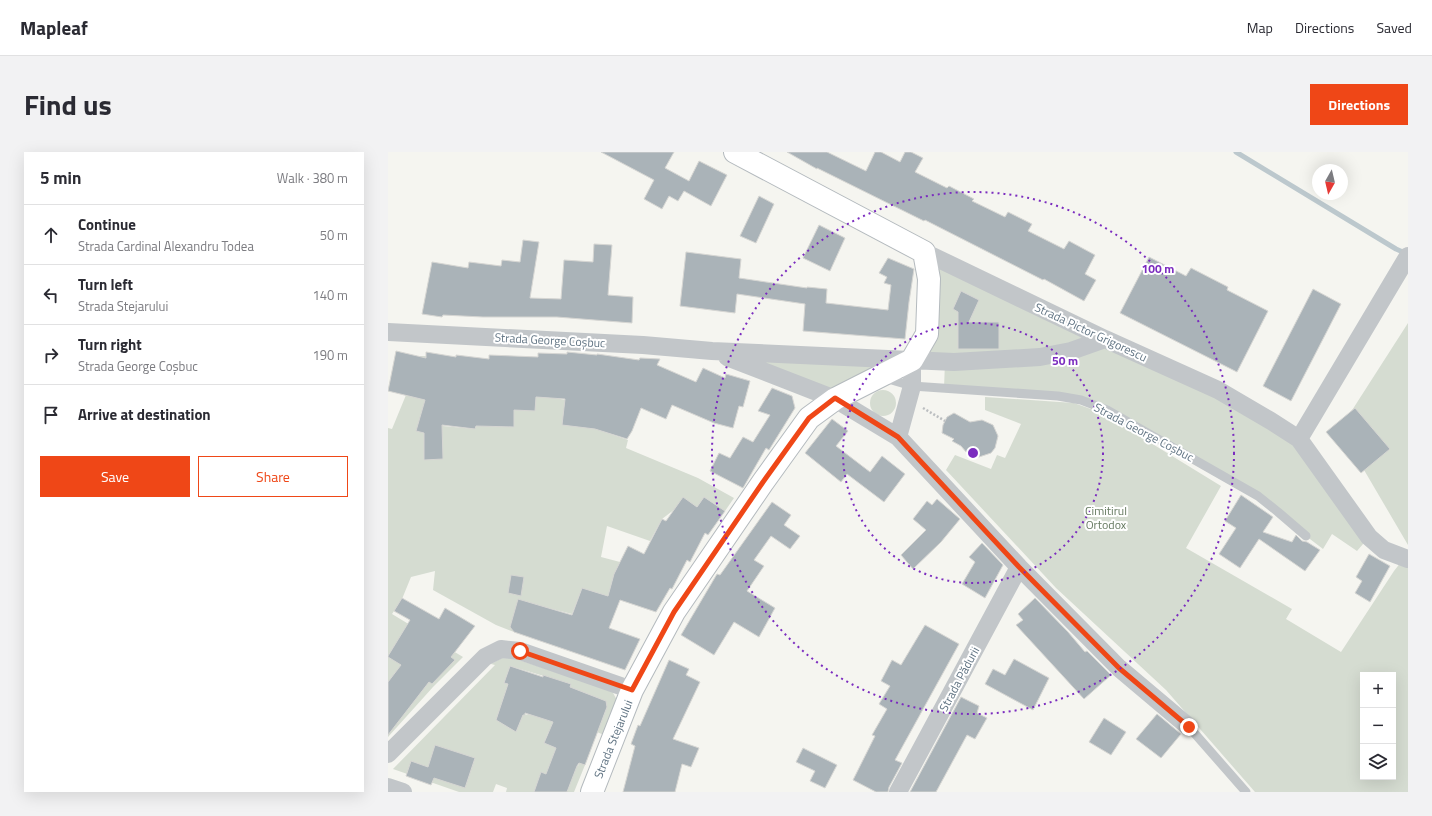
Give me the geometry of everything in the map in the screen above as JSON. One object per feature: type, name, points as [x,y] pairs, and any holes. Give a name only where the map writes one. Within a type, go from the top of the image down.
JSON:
[{"type":"street","name":"Strada Pictor Grigorescu","points":[[735,152],[924,252],[1105,339],[1218,390],[1299,439],[1369,536],[1384,550],[1408,558]]},
{"type":"street","points":[[898,437],[910,392],[912,360],[927,334],[930,279],[924,252]]},
{"type":"street","points":[[1299,439],[1404,262]]},
{"type":"street","name":"Strada George Coșbuc","points":[[388,332],[643,345],[712,351],[954,362],[1040,358],[1071,351],[1105,339]]},
{"type":"street","name":"Strada George Coșbuc","points":[[712,351],[835,398],[898,437],[1019,567],[1119,668],[1189,727]]},
{"type":"street","name":"Strada Stejarului","points":[[592,792],[632,690],[674,612],[763,482],[809,418],[835,398],[912,360]]},
{"type":"street","name":"Strada Pădurii","points":[[898,792],[1019,567]]},
{"type":"street","points":[[388,754],[485,657],[502,649],[520,651],[632,690]]},
{"type":"street","points":[[388,787],[403,792]]},
{"type":"lane","name":"Strada George Coșbuc","points":[[879,376],[910,392],[1058,396],[1080,400],[1107,410],[1258,496],[1306,536]]},
{"type":"lane","points":[[1189,727],[1246,792]]},
{"type":"path","points":[[910,392],[945,421]]},
{"type":"green space","points":[[924,252],[1299,439],[1369,537],[1357,551],[1332,534],[1323,549],[1278,512],[1081,400],[944,388],[945,362],[912,360],[927,334]]},
{"type":"green space","points":[[1408,323],[1408,545],[1340,429]]},
{"type":"green space","points":[[712,351],[912,360],[835,399]]},
{"type":"green space","points":[[415,356],[426,356],[420,392],[444,396],[443,426],[475,429],[480,390],[499,427],[514,427],[514,410],[535,411],[536,397],[565,400],[562,425],[596,429],[628,440],[626,448],[698,478],[734,498],[725,511],[704,497],[697,507],[683,498],[675,509],[662,519],[650,541],[607,526],[601,557],[620,562],[614,574],[608,596],[582,588],[572,614],[533,604],[514,632],[496,625],[433,590],[435,571],[411,577],[402,599],[392,614],[463,657],[433,687],[388,737],[388,428],[392,429],[406,395]]},
{"type":"green space","points":[[883,390],[892,394],[896,403],[892,412],[883,416],[874,412],[870,403],[874,394]]},
{"type":"green space","name":"Cimitirul Ortodox","points":[[985,397],[1074,403],[1102,413],[1221,486],[1186,548],[1292,609],[1286,619],[1341,652],[1394,571],[1408,553],[1408,792],[1255,792],[1166,690],[1056,588],[946,470],[955,455],[991,469],[997,455],[1005,458],[1021,424],[985,410]]},
{"type":"green space","points":[[502,658],[516,659],[612,691],[618,702],[604,735],[597,732],[607,707],[606,701],[570,687],[571,684],[510,666],[504,683],[510,685],[511,711],[500,708],[496,720],[516,732],[523,715],[530,714],[558,723],[548,733],[544,743],[563,751],[574,765],[578,766],[579,763],[585,765],[574,792],[506,792],[507,788],[496,784],[493,792],[459,792],[393,769],[495,665],[491,664]]},
{"type":"building","points":[[601,152],[674,152],[665,168],[689,181],[699,161],[727,175],[711,206],[684,191],[678,201],[669,196],[662,209],[644,199],[654,180]]},
{"type":"building","points":[[787,152],[827,152],[866,171],[875,152],[881,152],[900,162],[905,152],[911,152],[923,158],[915,172],[947,188],[949,186],[974,199],[972,201],[1005,217],[1008,212],[1032,224],[1028,231],[1064,249],[1069,241],[1095,255],[1085,274],[1096,280],[1084,301],[1044,279],[1043,280],[925,220],[924,221],[817,169]]},
{"type":"building","points":[[759,196],[774,204],[756,243],[740,236]]},
{"type":"building","points":[[819,225],[845,238],[830,271],[803,258]]},
{"type":"building","points":[[523,240],[539,242],[530,298],[561,299],[564,260],[593,262],[594,244],[612,245],[608,295],[633,297],[632,323],[557,317],[483,317],[443,315],[442,317],[422,314],[432,262],[468,268],[469,262],[501,266],[502,260],[520,262]]},
{"type":"building","points":[[686,252],[741,259],[739,278],[807,288],[827,289],[826,303],[888,310],[891,285],[884,283],[887,277],[879,273],[888,258],[914,269],[905,339],[803,331],[805,304],[737,294],[735,313],[680,306]]},
{"type":"building","points":[[1149,257],[1186,276],[1191,268],[1228,287],[1227,290],[1268,311],[1237,372],[1120,313]]},
{"type":"building","points":[[1313,289],[1341,304],[1291,401],[1263,386]]},
{"type":"building","points":[[961,291],[979,300],[969,322],[999,322],[999,349],[958,349],[958,312],[953,309]]},
{"type":"building","points":[[396,351],[426,358],[426,352],[456,357],[456,355],[489,359],[489,355],[538,357],[538,353],[567,354],[567,352],[597,354],[639,360],[640,358],[660,359],[657,365],[696,382],[703,368],[725,378],[726,374],[750,381],[743,407],[739,406],[733,428],[714,423],[672,405],[666,419],[641,408],[632,431],[627,439],[595,429],[562,425],[565,399],[536,397],[535,411],[514,410],[514,427],[476,426],[475,429],[442,425],[443,459],[424,460],[424,433],[416,431],[425,400],[388,391]]},
{"type":"building","points":[[772,388],[792,396],[795,408],[769,450],[766,448],[743,488],[710,471],[719,453],[730,458],[743,437],[753,442],[770,415],[758,411]]},
{"type":"building","points":[[1355,408],[1390,449],[1361,473],[1326,432]]},
{"type":"building","points":[[954,413],[970,422],[982,420],[993,425],[998,436],[995,448],[991,453],[979,457],[973,456],[952,441],[954,439],[942,433],[943,425],[947,417]]},
{"type":"building","points":[[832,419],[848,431],[836,446],[870,472],[882,456],[905,474],[884,502],[847,474],[841,482],[805,453]]},
{"type":"building","points":[[1241,495],[1273,517],[1263,532],[1292,542],[1296,535],[1302,541],[1307,542],[1320,550],[1305,571],[1259,539],[1240,568],[1219,554],[1236,528],[1225,521]]},
{"type":"building","points":[[683,497],[697,507],[704,497],[725,511],[708,535],[705,533],[690,562],[687,560],[672,589],[670,588],[656,612],[620,600],[609,628],[640,639],[625,670],[514,632],[510,627],[518,599],[572,615],[582,588],[608,596],[614,574],[628,546],[644,554],[662,519],[666,521]]},
{"type":"building","points":[[937,499],[960,519],[941,542],[913,569],[901,555],[926,530],[913,519],[927,501],[932,505]]},
{"type":"building","points":[[772,502],[791,515],[784,525],[800,536],[790,549],[771,536],[754,560],[764,566],[747,591],[775,608],[759,637],[734,622],[714,655],[681,635],[717,574],[720,575]]},
{"type":"building","points":[[982,543],[1003,565],[985,598],[962,584],[975,562],[969,557]]},
{"type":"building","points":[[1369,554],[1390,566],[1370,602],[1355,593],[1362,581],[1356,577]]},
{"type":"building","points":[[511,575],[524,577],[521,596],[508,593]]},
{"type":"building","points":[[402,598],[439,619],[445,608],[475,626],[451,657],[455,660],[432,684],[429,682],[388,735],[388,682],[401,665],[388,656],[410,620],[394,611]]},
{"type":"building","points":[[1035,598],[1085,652],[1087,651],[1111,675],[1084,699],[1016,625],[1023,620],[1018,614]]},
{"type":"building","points":[[925,625],[959,644],[895,760],[902,763],[889,787],[888,792],[876,792],[853,780],[875,736],[872,735],[887,709],[879,704],[890,686],[881,681],[892,660],[901,665]]},
{"type":"building","points":[[1014,659],[1049,678],[1033,710],[985,684],[993,669],[1005,675]]},
{"type":"building","points":[[669,660],[689,669],[686,675],[700,682],[673,739],[699,748],[691,767],[682,764],[675,792],[623,792],[635,746],[631,744],[638,725],[640,726]]},
{"type":"building","points":[[510,666],[543,677],[543,675],[571,684],[570,687],[606,701],[607,707],[585,765],[579,763],[577,766],[567,792],[534,792],[541,772],[546,774],[556,748],[544,743],[553,722],[525,713],[516,732],[496,720],[508,684],[504,683]]},
{"type":"building","points":[[961,697],[979,706],[977,713],[987,718],[975,739],[967,735],[936,792],[910,792]]},
{"type":"building","points":[[1157,714],[1181,734],[1161,758],[1136,739]]},
{"type":"building","points":[[1104,718],[1126,732],[1111,755],[1089,742]]},
{"type":"building","points":[[435,745],[475,758],[465,788],[434,778],[431,785],[406,776],[411,761],[428,767]]},
{"type":"building","points":[[803,748],[837,765],[825,788],[810,781],[815,771],[796,762]]},
{"type":"waterway","points":[[1236,152],[1405,253]]},
{"type":"route","points":[[520,651],[632,690],[674,612],[763,482],[809,418],[835,398],[898,437],[1019,567],[1119,668],[1189,727]]}]
